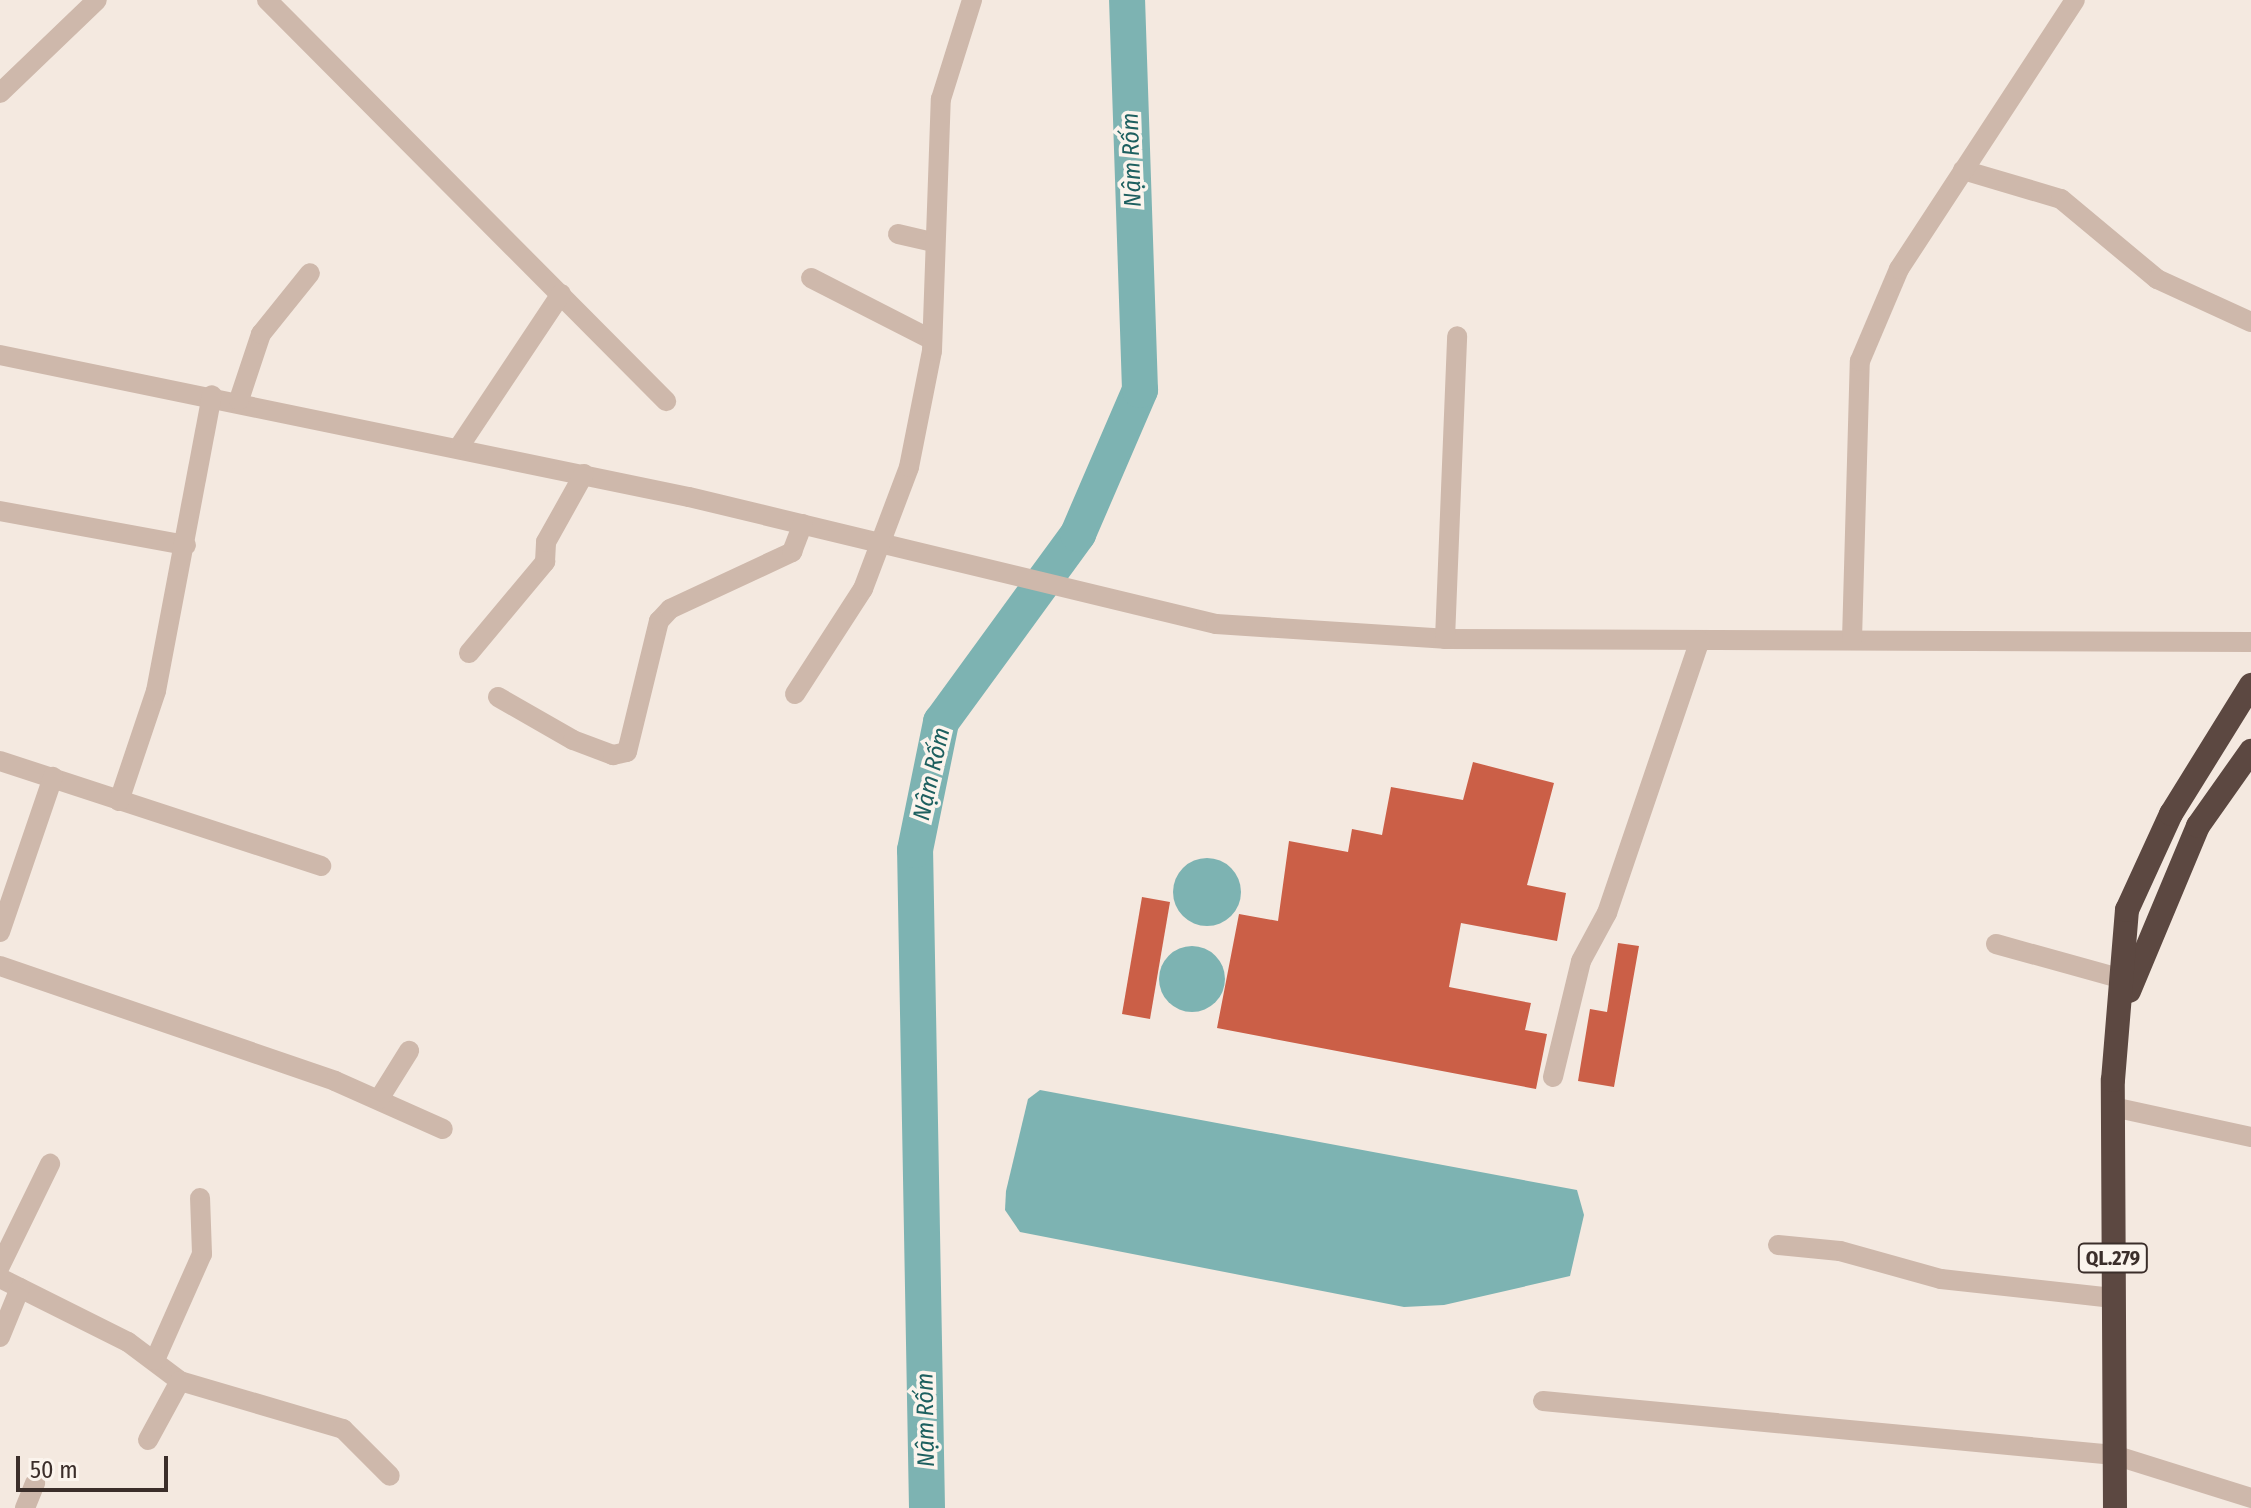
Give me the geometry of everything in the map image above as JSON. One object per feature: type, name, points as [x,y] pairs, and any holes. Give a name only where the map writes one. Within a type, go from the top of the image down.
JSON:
[{"type":"highway","name":"QL.279","points":[[2128,980],[2127,910],[2144,866],[2251,685]]},
{"type":"highway","name":"QL.279","points":[[2115,1508],[2113,1107],[2122,1008],[2128,980],[2198,826],[2251,751]]},
{"type":"street","points":[[0,93],[97,0]]},
{"type":"street","points":[[267,0],[666,401]]},
{"type":"street","points":[[795,694],[894,546],[932,340],[932,242],[941,99],[972,0]]},
{"type":"street","points":[[1852,640],[1860,361],[1899,269],[2075,0]]},
{"type":"street","points":[[1963,170],[2061,199],[2157,279],[2251,322]]},
{"type":"street","points":[[898,234],[932,242]]},
{"type":"street","points":[[239,400],[261,334],[310,273]]},
{"type":"street","points":[[811,278],[932,340]]},
{"type":"street","points":[[459,447],[561,294]]},
{"type":"street","points":[[1445,639],[1457,336]]},
{"type":"street","points":[[0,355],[239,400],[584,474],[894,546],[1162,614],[1280,631],[1445,639],[2251,642]]},
{"type":"street","points":[[119,801],[156,691],[212,395]]},
{"type":"street","points":[[469,653],[545,562],[546,542],[584,474]]},
{"type":"street","points":[[0,511],[186,545]]},
{"type":"street","points":[[498,697],[573,740],[613,755],[627,752],[659,621],[670,609],[792,552],[803,524]]},
{"type":"street","points":[[1553,1077],[1581,961],[1613,898],[1700,640]]},
{"type":"street","points":[[0,761],[321,866]]},
{"type":"street","points":[[0,932],[53,777]]},
{"type":"street","points":[[1996,944],[2128,980]]},
{"type":"street","points":[[0,966],[379,1099],[443,1129]]},
{"type":"street","points":[[379,1099],[409,1051]]},
{"type":"street","points":[[2113,1107],[2251,1137]]},
{"type":"street","points":[[0,1266],[50,1164]]},
{"type":"street","points":[[155,1360],[202,1254],[200,1198]]},
{"type":"street","points":[[1778,1245],[1840,1251],[1941,1279],[2113,1298]]},
{"type":"street","points":[[0,1278],[155,1360],[180,1381],[343,1429],[390,1476]]},
{"type":"street","points":[[0,1337],[20,1288]]},
{"type":"street","points":[[148,1440],[180,1381]]},
{"type":"street","points":[[1543,1401],[2114,1455],[2251,1498]]},
{"type":"street","points":[[25,1508],[35,1483]]},
{"type":"water","points":[[1207,858],[1231,868],[1241,892],[1231,916],[1207,926],[1183,916],[1173,892],[1183,868]]},
{"type":"water","points":[[1192,946],[1205,949],[1215,956],[1222,966],[1225,979],[1222,992],[1215,1002],[1205,1009],[1192,1012],[1179,1009],[1169,1002],[1162,992],[1159,979],[1162,966],[1169,956],[1179,949]]},
{"type":"water","points":[[1040,1090],[1577,1190],[1584,1215],[1570,1276],[1444,1305],[1404,1307],[1020,1232],[1005,1210],[1006,1191],[1028,1099]]},
{"type":"building","points":[[1473,762],[1554,783],[1527,885],[1566,893],[1557,941],[1461,923],[1449,987],[1531,1003],[1525,1030],[1547,1034],[1536,1089],[1217,1028],[1239,914],[1278,921],[1289,841],[1348,852],[1352,829],[1382,835],[1391,787],[1463,800]]},
{"type":"building","points":[[1142,897],[1170,902],[1150,1019],[1122,1014]]},
{"type":"building","points":[[1618,943],[1639,946],[1614,1087],[1578,1081],[1590,1009],[1607,1012]]},
{"type":"waterway","name":"Nậm Rốm","points":[[927,1508],[915,850],[941,722],[1078,534],[1140,390],[1127,0]]}]
